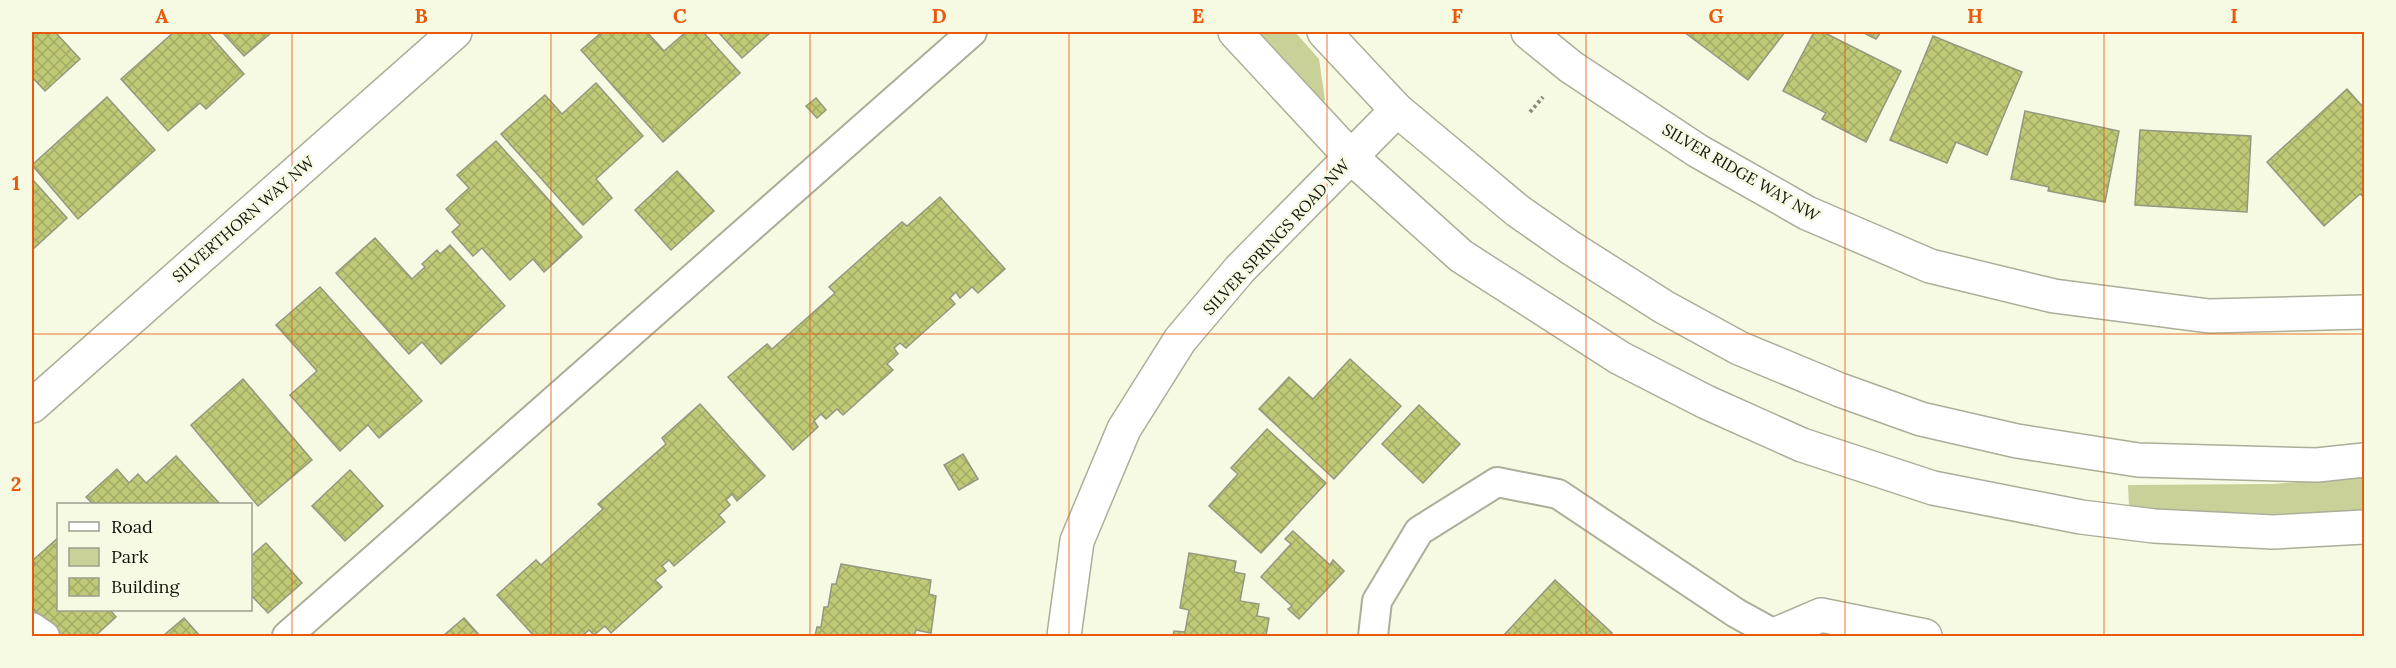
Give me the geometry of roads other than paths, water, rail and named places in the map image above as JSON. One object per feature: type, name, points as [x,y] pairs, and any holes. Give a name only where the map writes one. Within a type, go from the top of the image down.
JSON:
[{"type":"street","name":"SILVERTHORN WAY NW","points":[[32,406],[455,32]]},
{"type":"street","points":[[1235,32],[1351,157],[1461,256],[1610,352],[1706,402],[1802,445],[1933,488],[2081,517],[2154,526],[2273,532],[2364,527]]},
{"type":"street","points":[[1324,32],[1397,110],[1518,211],[1571,248],[1654,302],[1739,348],[1840,390],[1932,421],[2017,441],[2138,459],[2317,465],[2364,460]]},
{"type":"street","name":"SILVER RIDGE WAY NW","points":[[1528,32],[1571,67],[1698,151],[1807,213],[1930,266],[2054,296],[2209,316],[2364,312]]},
{"type":"street","name":"SILVER SPRINGS ROAD NW","points":[[1064,636],[1077,541],[1124,429],[1188,331],[1240,270],[1397,110]]},
{"type":"street","points":[[1773,635],[1821,615],[1925,636]]},
{"type":"lane","points":[[287,636],[972,32]]},
{"type":"lane","points":[[1373,636],[1377,601],[1419,531],[1497,482],[1558,494],[1736,613],[1773,635]]},
{"type":"lane","points":[[32,627],[45,636]]}]
